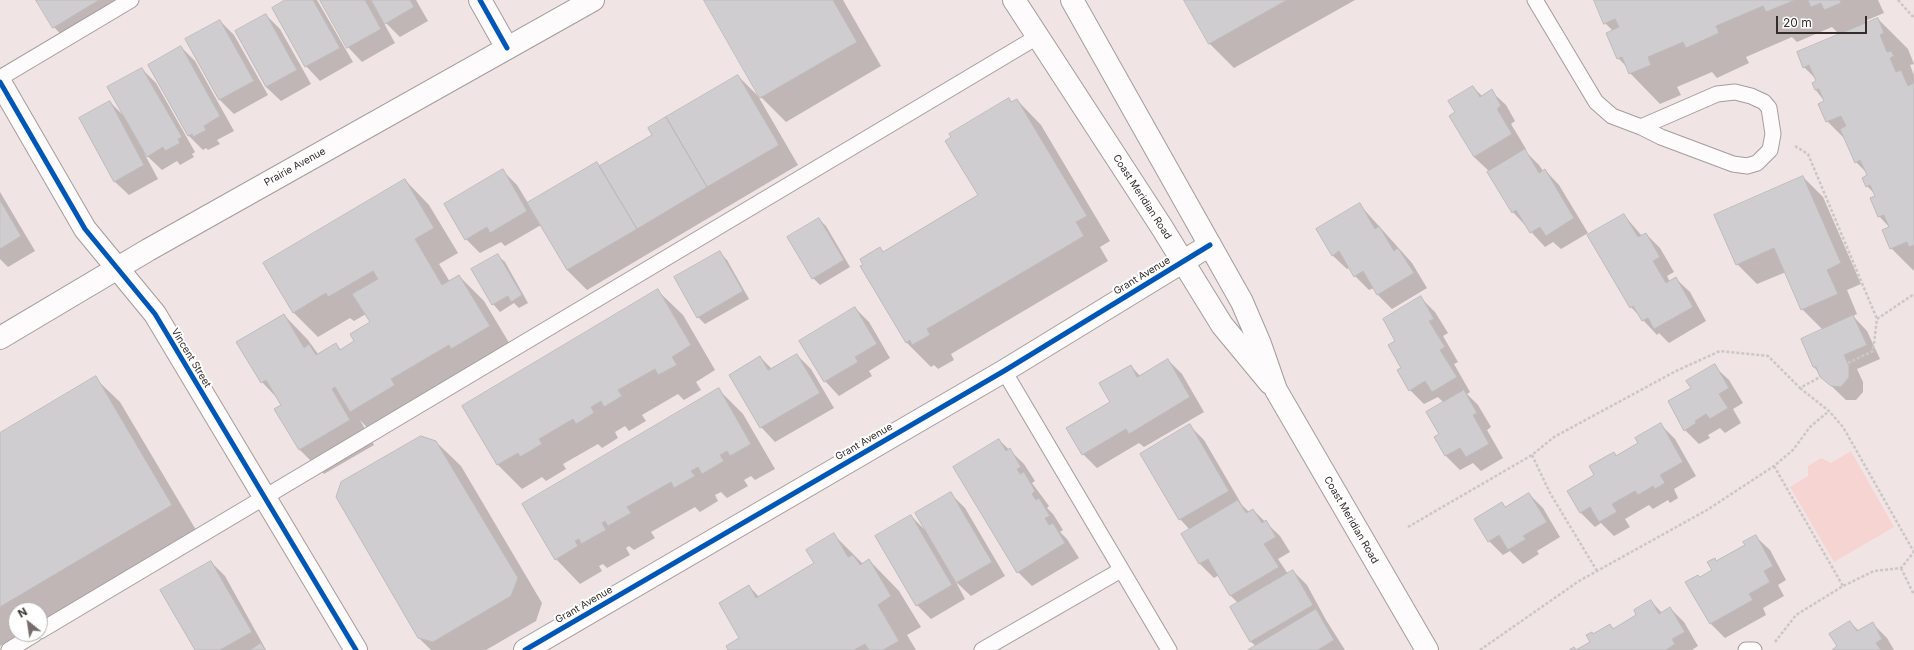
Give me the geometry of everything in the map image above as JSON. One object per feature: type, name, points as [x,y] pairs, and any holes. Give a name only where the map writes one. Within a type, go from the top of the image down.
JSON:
[{"type":"main road","points":[[480,0],[507,48]]},
{"type":"main road","name":"Prairie Avenue","points":[[0,338],[117,269],[593,0]]},
{"type":"main road","name":"Coast Meridian Road","points":[[1014,0],[1161,226],[1222,325],[1242,351],[1276,390]]},
{"type":"main road","name":"Coast Meridian Road","points":[[1072,0],[1242,302],[1260,344],[1276,390],[1422,649]]},
{"type":"main road","name":"Vincent Street","points":[[0,82],[85,229],[155,314],[356,650]]},
{"type":"main road","name":"Grant Avenue","points":[[525,650],[1004,371],[1210,245]]},
{"type":"lane","points":[[0,78],[131,0]]},
{"type":"lane","points":[[1535,0],[1600,107],[1612,116],[1641,127],[1661,137],[1733,164],[1747,166],[1756,163],[1770,150],[1773,134],[1769,108],[1764,102],[1751,96],[1735,92],[1717,94],[1641,127]]},
{"type":"lane","points":[[48,626],[1037,37]]},
{"type":"lane","points":[[1004,371],[1169,650]]},
{"type":"lane","points":[[982,650],[1122,570]]},
{"type":"lane","points":[[9,650],[22,642]]},
{"type":"lane","points":[[1746,650],[1754,650]]},
{"type":"path","points":[[1898,0],[1914,18]]},
{"type":"path","points":[[1773,134],[1808,154],[1877,319],[1873,351],[1848,363]]},
{"type":"path","points":[[1877,319],[1914,294]]},
{"type":"path","points":[[1408,527],[1532,455],[1554,437],[1676,371],[1720,351],[1768,356],[1800,388],[1829,411],[1843,428],[1914,552],[1901,568],[1874,571],[1843,586],[1796,615],[1773,644]]},
{"type":"path","points":[[1800,388],[1820,377]]},
{"type":"path","points":[[1480,650],[1564,591],[1707,510],[1774,466],[1797,445],[1810,427],[1829,411]]},
{"type":"path","points":[[1532,455],[1550,493],[1597,571]]},
{"type":"path","points":[[1774,466],[1843,586]]},
{"type":"path","points":[[1901,568],[1914,595]]},
{"type":"shaded area","points":[[1851,451],[1894,527],[1834,562],[1790,487],[1808,476],[1808,466],[1821,458],[1831,463]]},
{"type":"building","points":[[36,0],[99,0],[53,28]]},
{"type":"building","points":[[285,0],[313,0],[340,48],[305,67],[272,8]]},
{"type":"building","points":[[320,0],[365,0],[381,29],[347,48]]},
{"type":"building","points":[[372,0],[410,0],[414,7],[385,24]]},
{"type":"building","points":[[704,0],[833,0],[857,42],[760,98]]},
{"type":"building","points":[[1184,0],[1287,0],[1209,44]]},
{"type":"building","points":[[1594,0],[1795,0],[1766,12],[1763,6],[1716,26],[1719,33],[1686,48],[1683,42],[1648,57],[1651,65],[1629,74],[1622,57],[1617,59],[1606,33],[1619,27],[1615,19],[1604,24]]},
{"type":"building","points":[[1808,0],[1840,0],[1841,3],[1824,10],[1821,3],[1811,7]]},
{"type":"building","points":[[266,14],[297,70],[266,87],[235,31]]},
{"type":"building","points":[[1878,18],[1884,33],[1880,35],[1887,52],[1891,51],[1894,56],[1890,58],[1896,72],[1901,70],[1908,86],[1914,83],[1914,245],[1909,247],[1907,242],[1890,249],[1882,230],[1889,227],[1884,215],[1878,217],[1870,198],[1875,196],[1870,185],[1866,187],[1862,178],[1867,175],[1860,160],[1855,163],[1840,129],[1846,126],[1841,116],[1826,122],[1818,104],[1824,101],[1819,89],[1815,90],[1812,83],[1816,81],[1809,65],[1803,68],[1797,52]]},
{"type":"building","points":[[220,20],[254,81],[219,100],[185,39]]},
{"type":"building","points":[[181,46],[220,116],[204,126],[206,130],[193,137],[192,134],[188,136],[148,65]]},
{"type":"building","points":[[142,68],[182,137],[178,139],[180,143],[165,151],[163,147],[147,157],[107,87]]},
{"type":"building","points":[[738,75],[779,145],[707,187],[666,117]]},
{"type":"building","points":[[1473,86],[1480,97],[1492,89],[1501,106],[1497,109],[1512,134],[1474,157],[1449,116],[1455,112],[1448,101]]},
{"type":"building","points":[[1009,98],[1011,102],[1017,99],[1087,216],[1076,222],[1084,236],[927,329],[930,335],[912,345],[910,340],[906,343],[860,266],[863,265],[860,259],[880,247],[883,252],[978,195],[945,141],[951,137],[949,134]]},
{"type":"building","points":[[110,101],[144,165],[114,182],[79,118]]},
{"type":"building","points":[[666,117],[707,187],[637,229],[599,166],[652,135],[648,128]]},
{"type":"building","points":[[1525,149],[1539,173],[1545,169],[1574,218],[1546,236],[1540,227],[1530,233],[1516,210],[1512,213],[1487,172]]},
{"type":"building","points":[[597,162],[637,229],[567,270],[527,203]]},
{"type":"building","points":[[503,169],[527,211],[490,233],[487,227],[465,240],[444,204]]},
{"type":"building","points":[[1803,176],[1841,263],[1827,270],[1838,294],[1801,310],[1774,248],[1736,265],[1714,215]]},
{"type":"building","points":[[405,179],[434,228],[415,239],[442,285],[459,275],[490,326],[451,349],[449,345],[391,379],[395,385],[350,412],[335,387],[332,389],[350,420],[299,450],[274,409],[281,405],[266,380],[261,383],[236,342],[284,314],[304,348],[309,344],[316,355],[336,343],[340,350],[354,341],[350,334],[370,322],[352,294],[378,279],[373,271],[328,297],[326,293],[293,313],[263,263]]},
{"type":"building","points":[[0,200],[21,236],[0,249]]},
{"type":"building","points":[[1360,203],[1375,229],[1379,226],[1394,251],[1398,248],[1414,273],[1377,295],[1363,271],[1354,277],[1339,251],[1332,256],[1316,229]]},
{"type":"building","points":[[1624,214],[1638,237],[1646,233],[1660,257],[1653,261],[1666,283],[1676,277],[1693,307],[1654,329],[1648,318],[1642,321],[1633,306],[1630,308],[1587,235]]},
{"type":"building","points":[[819,218],[844,260],[812,279],[787,237]]},
{"type":"building","points":[[720,251],[743,291],[697,318],[674,277]]},
{"type":"building","points":[[498,254],[522,295],[511,302],[508,296],[492,305],[471,269]]},
{"type":"building","points":[[658,289],[691,345],[672,357],[677,365],[658,375],[655,369],[618,390],[622,396],[604,407],[601,401],[591,407],[594,413],[576,424],[573,419],[539,439],[542,444],[520,457],[518,453],[497,465],[462,406]]},
{"type":"building","points":[[1421,296],[1434,319],[1429,321],[1445,347],[1440,350],[1457,377],[1432,392],[1425,381],[1409,391],[1397,370],[1401,368],[1388,345],[1395,341],[1383,319]]},
{"type":"building","points":[[855,307],[877,344],[855,357],[858,362],[824,382],[799,341]]},
{"type":"building","points":[[1853,315],[1867,345],[1844,355],[1849,366],[1849,377],[1841,387],[1831,386],[1820,377],[1816,367],[1813,367],[1801,339]]},
{"type":"building","points":[[797,354],[820,393],[760,428],[729,375],[760,356],[768,370]]},
{"type":"building","points":[[1168,359],[1190,397],[1129,434],[1126,429],[1082,455],[1066,428],[1110,402],[1099,383],[1131,365],[1137,377]]},
{"type":"building","points":[[1715,364],[1729,388],[1719,394],[1728,408],[1710,419],[1706,414],[1684,431],[1668,401],[1691,388],[1686,381]]},
{"type":"building","points":[[96,376],[172,505],[0,607],[0,433]]},
{"type":"building","points":[[719,388],[751,444],[730,456],[727,451],[720,455],[724,461],[702,474],[698,467],[691,471],[695,476],[674,488],[671,482],[627,507],[631,513],[608,526],[605,521],[602,523],[606,530],[581,544],[579,539],[575,541],[578,546],[555,560],[522,504]]},
{"type":"building","points":[[1464,390],[1477,413],[1473,415],[1489,444],[1466,457],[1460,448],[1445,456],[1434,437],[1439,434],[1426,412]]},
{"type":"building","points":[[1661,423],[1683,462],[1660,475],[1665,483],[1655,489],[1653,486],[1638,495],[1635,491],[1612,504],[1617,512],[1599,522],[1590,507],[1580,513],[1567,491],[1594,475],[1589,466],[1614,452],[1616,456],[1638,443],[1635,438]]},
{"type":"building","points":[[1190,424],[1229,491],[1179,520],[1140,454]]},
{"type":"building","points":[[421,436],[436,441],[518,578],[511,596],[433,642],[418,638],[336,497],[341,482]]},
{"type":"building","points":[[999,439],[1006,451],[1010,448],[1021,467],[1017,469],[1020,474],[1024,472],[1035,491],[1032,494],[1036,500],[1039,498],[1050,516],[1045,518],[1049,525],[1053,523],[1065,543],[1017,573],[953,467]]},
{"type":"building","points":[[951,492],[992,562],[956,583],[915,513]]},
{"type":"building","points":[[1529,493],[1547,522],[1523,536],[1526,539],[1508,550],[1499,535],[1488,542],[1474,519],[1502,502],[1505,507]]},
{"type":"building","points":[[1238,500],[1246,513],[1253,509],[1262,523],[1266,520],[1276,537],[1264,544],[1279,567],[1230,596],[1208,559],[1199,564],[1181,534]]},
{"type":"building","points":[[911,515],[952,585],[916,606],[875,536]]},
{"type":"building","points":[[834,533],[848,557],[853,555],[860,565],[869,559],[891,596],[878,605],[899,641],[883,650],[869,650],[865,644],[854,650],[728,650],[726,646],[739,638],[719,603],[749,585],[756,598],[814,563],[806,550]]},
{"type":"building","points":[[1756,535],[1773,566],[1764,571],[1770,582],[1749,594],[1753,600],[1710,624],[1685,582],[1698,575],[1700,577],[1712,570],[1707,562],[1715,558],[1716,561],[1745,545],[1743,542]]},
{"type":"building","points":[[211,561],[252,632],[220,650],[195,650],[160,590]]},
{"type":"building","points":[[1293,570],[1313,605],[1250,642],[1230,607]]},
{"type":"building","points":[[1651,600],[1659,614],[1670,607],[1685,632],[1672,639],[1675,644],[1666,650],[1576,650],[1590,642],[1586,635],[1592,632],[1593,634],[1610,624],[1613,629],[1636,615],[1634,610]]},
{"type":"building","points":[[1316,609],[1334,640],[1318,650],[1248,650]]},
{"type":"building","points":[[1850,621],[1857,631],[1873,622],[1882,639],[1876,643],[1881,650],[1832,650],[1837,646],[1829,634]]},
{"type":"building","points":[[261,643],[265,650],[250,650]]},
{"type":"building","points":[[1574,647],[1576,650],[1569,650]]},
{"type":"cycle path","points":[[480,0],[507,48]]},
{"type":"cycle path","points":[[0,82],[85,229],[155,314],[356,650]]},
{"type":"cycle path","points":[[525,650],[1004,371],[1210,245]]}]
